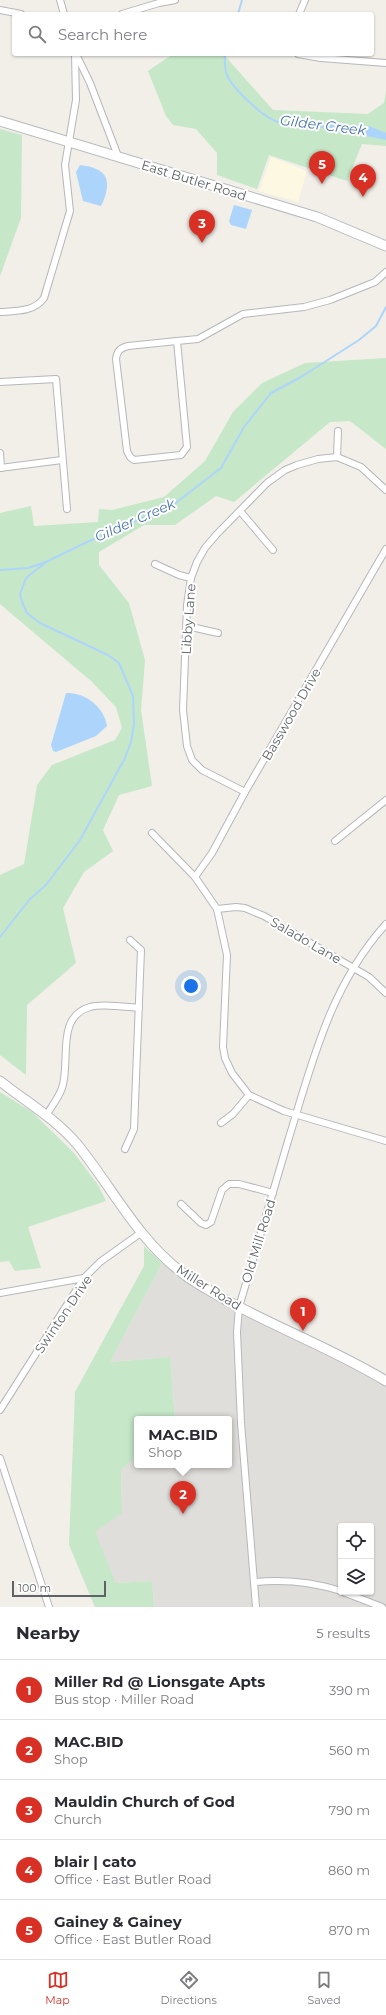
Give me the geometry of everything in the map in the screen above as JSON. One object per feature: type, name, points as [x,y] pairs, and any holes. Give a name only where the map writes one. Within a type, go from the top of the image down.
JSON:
[{"type":"street","points":[[60,0],[63,12]]},
{"type":"street","points":[[129,12],[175,0]]},
{"type":"street","points":[[300,12],[305,0]]},
{"type":"street","points":[[0,10],[12,12]]},
{"type":"street","points":[[0,312],[24,310],[33,307],[44,298],[70,211],[65,165],[76,100],[76,56]]},
{"type":"street","points":[[77,56],[90,83],[118,156]]},
{"type":"street","points":[[310,56],[386,63]]},
{"type":"street","name":"East Butler Road","points":[[0,120],[317,218],[386,246]]},
{"type":"street","points":[[177,341],[187,447],[181,455],[134,460],[127,451],[116,359],[117,352],[122,348],[128,346],[177,341],[198,339],[243,314],[304,307],[330,300],[375,282],[386,272]]},
{"type":"street","points":[[0,382],[56,379],[67,509]]},
{"type":"street","points":[[338,431],[337,457],[361,467],[386,490]]},
{"type":"street","points":[[0,453],[1,468],[62,460]]},
{"type":"street","name":"Libby Lane","points":[[245,792],[202,770],[190,755],[184,726],[183,710],[187,605],[191,578],[197,562],[205,548],[267,483],[286,470],[309,461],[337,457]]},
{"type":"street","points":[[240,511],[273,550]]},
{"type":"street","name":"Basswood Drive","points":[[195,877],[212,853],[245,792],[386,549]]},
{"type":"street","points":[[155,564],[179,575],[191,578]]},
{"type":"street","points":[[187,626],[218,633]]},
{"type":"street","points":[[335,841],[386,800]]},
{"type":"street","points":[[152,833],[164,848],[195,877],[217,909],[227,955],[223,1046],[225,1058],[232,1072],[249,1095],[284,1111],[386,1141]]},
{"type":"street","name":"Salado Lane","points":[[217,909],[236,907],[251,910],[288,929],[374,980],[386,993]]},
{"type":"street","name":"Old Mill Road","points":[[256,1607],[240,1415],[236,1332],[239,1307],[296,1114],[331,1010],[353,968],[366,948],[386,924]]},
{"type":"street","points":[[125,1149],[134,1129],[141,950],[130,940]]},
{"type":"street","points":[[47,1114],[62,1088],[67,1038],[72,1020],[84,1009],[91,1006],[139,1008]]},
{"type":"street","name":"Miller Road","points":[[0,1081],[47,1114],[76,1144],[142,1232],[157,1250],[179,1271],[239,1307],[386,1381]]},
{"type":"street","points":[[221,1123],[234,1114],[249,1095]]},
{"type":"street","points":[[181,1204],[201,1223],[206,1225],[211,1222],[222,1190],[229,1184],[239,1184],[273,1193]]},
{"type":"street","name":"Swinton Drive","points":[[0,1410],[84,1278],[100,1262],[142,1232]]},
{"type":"street","points":[[0,1293],[84,1278]]},
{"type":"street","points":[[0,1458],[50,1607]]},
{"type":"street","points":[[255,1582],[293,1581],[316,1584],[338,1591]]},
{"type":"street","points":[[350,1595],[382,1607]]},
{"type":"shaded area","points":[[271,157],[307,171],[298,202],[259,191]]},
{"type":"shaded area","points":[[162,1263],[240,1305],[386,1377],[386,1607],[154,1607],[152,1581],[116,1583],[94,1532],[122,1513],[121,1470],[134,1459],[134,1468],[232,1468],[232,1416],[175,1416],[170,1357],[110,1362]]},
{"type":"green space","points":[[170,56],[225,56],[273,110],[368,114],[384,103],[386,90],[386,146],[362,144],[347,181],[269,155],[257,189],[217,175],[217,153],[196,129],[173,125],[166,116],[148,71]]},
{"type":"green space","points":[[0,129],[22,135],[21,218],[0,276]]},
{"type":"green space","points":[[386,358],[386,449],[350,421],[330,422],[234,502],[216,496],[175,525],[144,525],[99,552],[99,565],[129,603],[145,660],[141,710],[152,786],[119,795],[103,830],[113,851],[84,872],[63,908],[76,963],[27,1005],[26,1075],[0,1055],[0,875],[24,864],[37,785],[52,765],[115,740],[122,728],[116,707],[91,681],[0,604],[0,513],[31,506],[34,526],[98,522],[99,509],[112,510],[164,497],[205,461],[233,412],[262,383],[305,363]]},
{"type":"green space","points":[[0,1092],[32,1112],[74,1153],[98,1185],[106,1201],[28,1227],[41,1268],[15,1271],[9,1261],[0,1262]]},
{"type":"green space","points":[[144,1246],[162,1263],[110,1362],[170,1357],[175,1416],[134,1416],[134,1459],[121,1470],[122,1513],[95,1532],[116,1583],[152,1581],[154,1607],[95,1607],[69,1545],[75,1392],[144,1266]]},
{"type":"water","name":"Gilder Creek","points":[[329,124],[369,126],[386,133],[386,140],[346,132],[329,131]]},
{"type":"water","points":[[80,165],[97,169],[106,177],[107,189],[101,206],[83,201],[76,172]]},
{"type":"water","points":[[234,205],[252,210],[246,229],[231,225],[229,221]]},
{"type":"water","points":[[66,693],[80,695],[92,702],[102,713],[107,726],[96,736],[56,752],[53,751],[51,745]]},
{"type":"waterway","name":"Gilder Creek","points":[[239,12],[242,0]]},
{"type":"waterway","name":"Gilder Creek","points":[[225,56],[225,70],[230,81],[242,95],[265,115],[278,122],[304,126],[330,127]]},
{"type":"waterway","name":"Gilder Creek","points":[[0,570],[28,568],[46,562],[87,542],[173,505],[221,468],[244,427],[271,393],[301,377],[359,340],[376,326],[386,307]]},
{"type":"waterway","points":[[0,937],[30,899],[46,885],[80,840],[125,758],[131,742],[134,724],[133,696],[119,663],[108,655],[40,623],[27,613],[20,594],[26,578],[46,562]]},
{"type":"place","name":"Gainey & Gainey","points":[[322,184]]},
{"type":"place","name":"blair | cato","points":[[363,197]]},
{"type":"place","name":"Mauldin Church of God","points":[[202,243]]},
{"type":"place","name":"Miller Rd @ Lionsgate Apts","points":[[303,1331]]},
{"type":"place","name":"MAC.BID","points":[[183,1514]]}]
